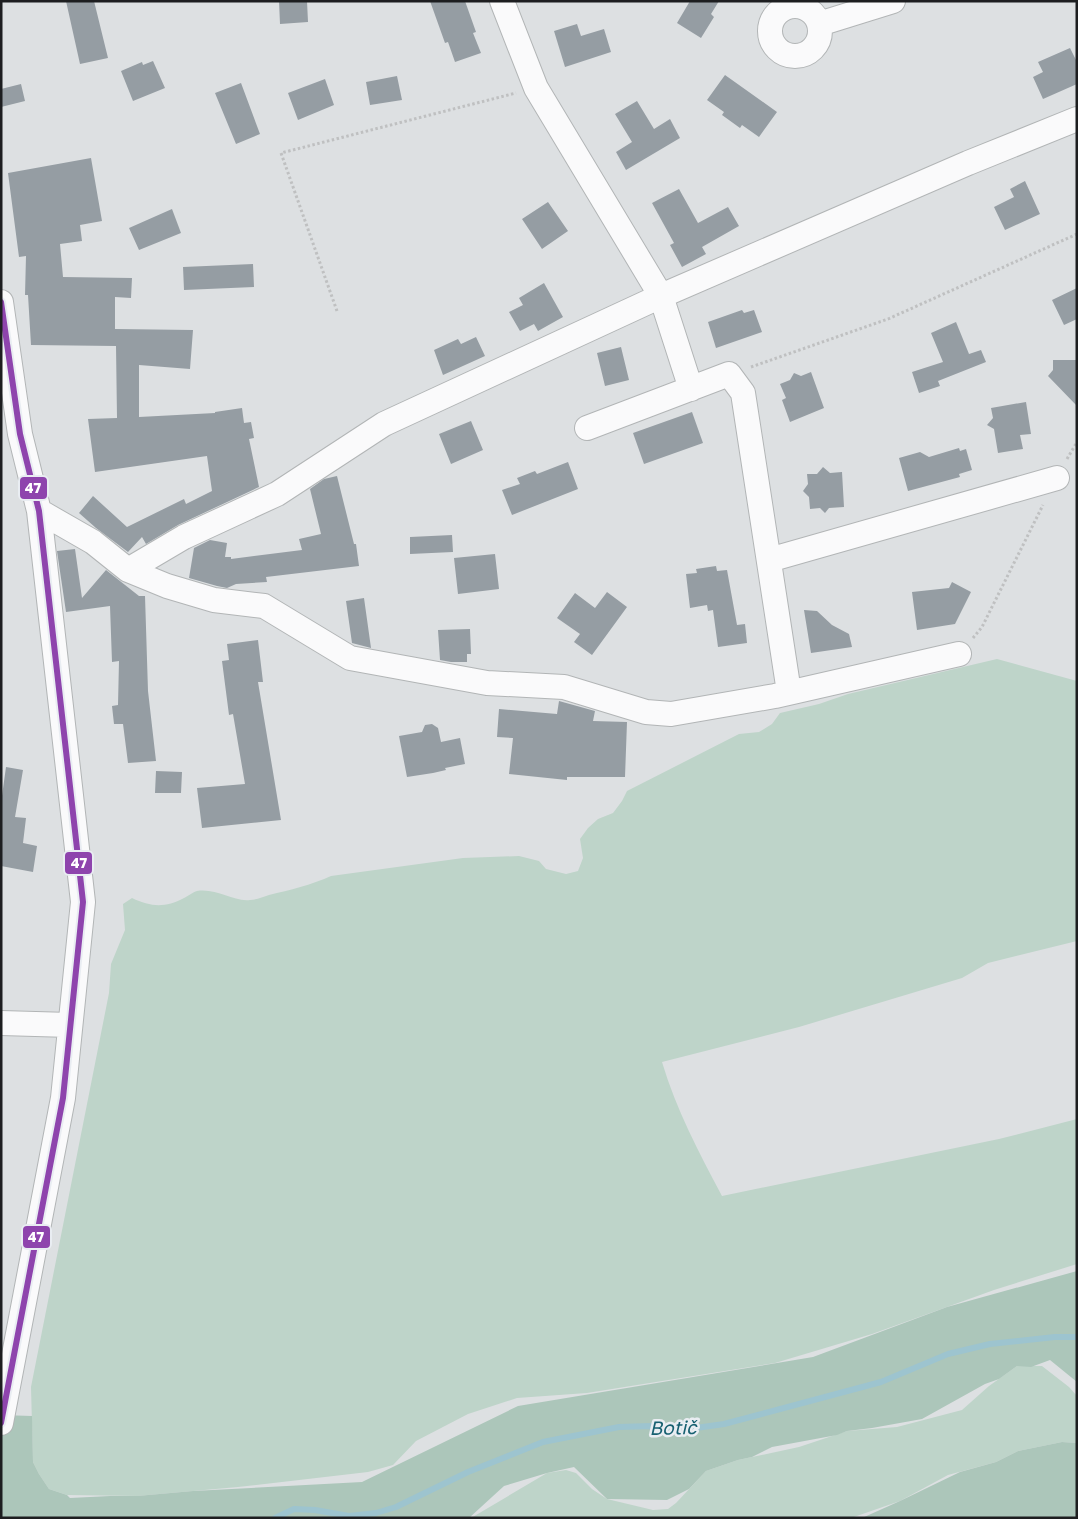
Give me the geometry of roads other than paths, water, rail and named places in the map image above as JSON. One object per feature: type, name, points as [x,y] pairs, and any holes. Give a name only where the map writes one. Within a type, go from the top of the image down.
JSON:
[{"type":"street","points":[[502,1],[536,88],[661,296],[691,389]]},
{"type":"street","points":[[819,24],[893,1]]},
{"type":"street","points":[[128,570],[184,537],[277,494],[384,424],[661,296],[968,163],[1077,119]]},
{"type":"street","points":[[1,302],[11,432],[39,512],[83,902],[63,1098],[1,1423]]},
{"type":"street","points":[[587,428],[729,374],[743,392],[789,692]]},
{"type":"street","points":[[769,560],[1057,478]]},
{"type":"street","points":[[39,512],[93,542],[128,570],[167,586],[214,600],[264,606],[350,658],[487,683],[564,687],[646,712],[671,714],[789,692],[959,654]]},
{"type":"street","points":[[1,1023],[70,1025]]},
{"type":"waterway","name":"Botič","points":[[275,1518],[294,1509],[315,1510],[349,1516],[376,1513],[396,1507],[468,1472],[543,1442],[619,1427],[652,1426],[689,1429],[724,1424],[881,1382],[948,1354],[990,1344],[1055,1337],[1077,1337]]}]
